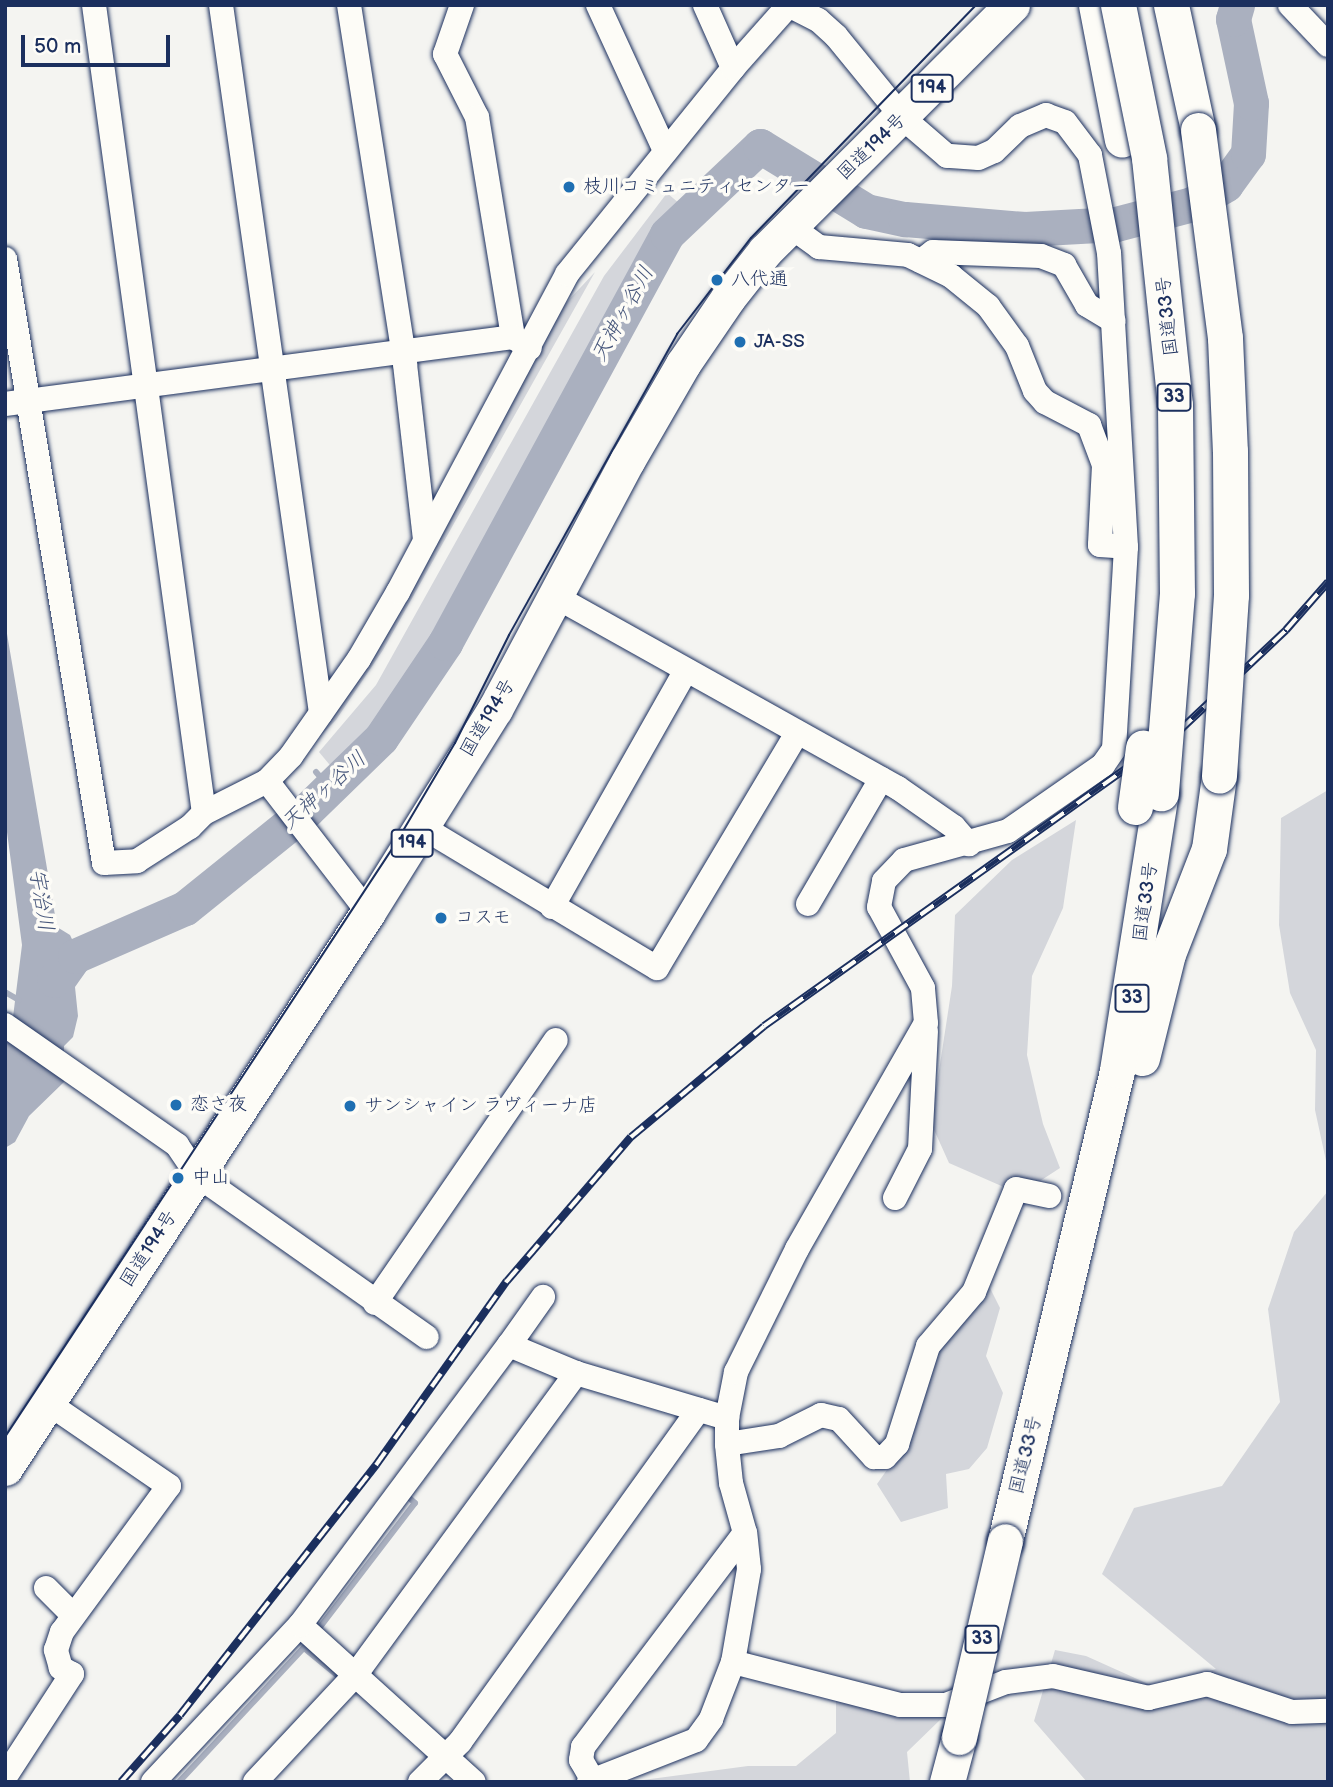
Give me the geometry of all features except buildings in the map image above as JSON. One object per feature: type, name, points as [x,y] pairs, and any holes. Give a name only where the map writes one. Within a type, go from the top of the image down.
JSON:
[{"type":"highway","name":"国道194号","points":[[5,1468],[422,827],[558,598],[683,363],[727,298],[797,219],[903,118],[1012,5]]},
{"type":"highway","points":[[1090,1202],[1148,800],[1155,473],[1141,272],[1122,141],[1096,5]]},
{"type":"highway","name":"国道33号","points":[[1118,5],[1149,158],[1175,405],[1177,593],[1148,800]]},
{"type":"highway","points":[[1090,1202],[1125,1126],[1168,954],[1209,849],[1219,776],[1231,595],[1226,338],[1198,130],[1171,5]]},
{"type":"highway","name":"国道33号","points":[[947,1782],[1090,1202]]},
{"type":"street","points":[[94,5],[204,813]]},
{"type":"street","points":[[221,5],[321,713]]},
{"type":"street","points":[[349,5],[402,355],[425,540]]},
{"type":"street","points":[[462,5],[445,54],[478,117],[522,342]]},
{"type":"street","points":[[598,5],[665,150]]},
{"type":"street","points":[[705,5],[733,68]]},
{"type":"street","points":[[5,259],[21,371],[30,399],[104,863],[137,861],[190,827],[204,813],[270,785],[359,659],[425,540],[522,342],[579,256],[733,68],[789,5],[818,20],[836,36],[903,118],[947,156],[961,160],[994,151],[1032,119],[1057,117],[1078,134],[1090,155],[1100,199],[1109,253],[1114,321],[1126,547],[1114,749],[1103,765],[1008,831],[904,860],[891,871],[878,893],[878,907],[923,988],[926,1023],[920,1149],[895,1198]]},
{"type":"street","points":[[1290,5],[1328,45]]},
{"type":"street","points":[[797,219],[819,247],[908,255],[951,276],[988,306],[1017,346],[1035,391],[1045,402],[1089,425],[1104,465],[1100,545],[1126,547]]},
{"type":"street","points":[[920,261],[933,251],[1041,256],[1064,265],[1087,305],[1114,321]]},
{"type":"street","points":[[5,404],[274,368],[522,342]]},
{"type":"street","points":[[1082,420],[1100,404],[1117,402]]},
{"type":"street","points":[[558,598],[881,779],[954,827],[969,844]]},
{"type":"street","points":[[552,907],[686,670]]},
{"type":"street","points":[[422,827],[657,968],[797,733]]},
{"type":"street","points":[[808,904],[881,779]]},
{"type":"street","points":[[270,785],[321,847],[368,912]]},
{"type":"street","points":[[745,1533],[583,1747],[581,1760],[590,1781],[696,1740],[711,1719],[733,1662],[749,1569],[745,1533],[732,1483],[727,1444],[727,1418],[736,1371],[797,1249],[926,1023]]},
{"type":"street","points":[[5,1025],[177,1145],[197,1175],[375,1303],[427,1337]]},
{"type":"street","points":[[375,1303],[556,1040]]},
{"type":"street","points":[[727,1444],[779,1436],[813,1417],[827,1415],[844,1423],[874,1457],[885,1457],[897,1444],[928,1346],[974,1292],[1016,1189],[1049,1196]]},
{"type":"street","points":[[153,1782],[309,1632],[543,1297]]},
{"type":"street","points":[[509,1345],[576,1373],[727,1418]]},
{"type":"street","points":[[255,1782],[356,1674],[576,1373]]},
{"type":"street","points":[[5,1777],[72,1674],[61,1668],[56,1650],[72,1614],[169,1486],[48,1403]]},
{"type":"street","points":[[420,1782],[446,1755],[699,1410]]},
{"type":"street","points":[[46,1588],[72,1614]]},
{"type":"street","points":[[309,1632],[474,1782]]},
{"type":"street","points":[[733,1662],[901,1705],[946,1705],[1006,1682],[1053,1676],[1149,1698],[1207,1684],[1292,1712],[1328,1711]]},
{"type":"shaded area","points":[[667,193],[680,204],[677,212],[613,304],[417,660],[373,729],[334,770],[319,752],[376,685],[604,276]]},
{"type":"shaded area","points":[[595,272],[383,650],[336,720],[311,745],[398,606],[565,304]]},
{"type":"shaded area","points":[[1328,790],[1328,1170],[1315,1110],[1316,1050],[1290,993],[1279,925],[1281,818]]},
{"type":"shaded area","points":[[1076,820],[1063,908],[1032,976],[1027,1055],[1043,1124],[1060,1168],[1020,1194],[949,1163],[931,1123],[952,986],[955,915],[1012,860]]},
{"type":"shaded area","points":[[1328,1191],[1328,1782],[1087,1782],[1034,1721],[1055,1650],[1086,1656],[1155,1687],[1216,1669],[1102,1574],[1134,1508],[1222,1486],[1280,1402],[1268,1309],[1294,1232]]},
{"type":"shaded area","points":[[983,1274],[1000,1308],[986,1356],[1003,1393],[987,1448],[969,1469],[946,1474],[948,1508],[901,1522],[877,1484],[908,1440],[932,1345]]},
{"type":"shaded area","points":[[887,1690],[941,1698],[942,1718],[907,1752],[910,1782],[628,1782],[748,1766],[796,1766],[836,1733],[836,1698]]},
{"type":"water","name":"宇治川","points":[[5,622],[57,927],[70,935],[87,970],[75,987],[78,1016],[73,1037],[64,1046],[64,1082],[29,1116],[15,1142],[5,1148],[5,1045],[13,1017],[22,945],[5,817]]},
{"type":"waterway","name":"天神ヶ谷川","points":[[54,980],[75,956],[185,908],[307,810],[381,738],[445,643],[667,234],[760,146],[866,211],[905,219],[1025,229],[1116,224],[1192,204],[1226,184],[1248,154],[1251,103],[1233,19],[1237,5]]},
{"type":"waterway","points":[[316,772],[330,788]]},
{"type":"waterway","points":[[5,992],[19,1000]]},
{"type":"waterway","points":[[317,1631],[415,1503],[408,1497]]},
{"type":"waterway","points":[[179,1782],[309,1642]]},
{"type":"waterway","points":[[304,1648],[343,1680]]},
{"type":"tram line","points":[[5,1437],[394,846],[455,743],[509,635],[677,334],[751,238],[976,5]]},
{"type":"railway","points":[[121,1782],[180,1715],[376,1465],[507,1281],[631,1137],[764,1026],[1180,730],[1286,630],[1328,582]]},
{"type":"place","name":"枝川コミュニティセンター","points":[[569,187]]},
{"type":"place","name":"八代通","points":[[717,280]]},
{"type":"place","name":"JA-SS","points":[[740,342]]},
{"type":"place","name":"コスモ","points":[[441,918]]},
{"type":"place","name":"恋さ夜","points":[[176,1105]]},
{"type":"place","name":"サンシャイン ラヴィーナ店","points":[[350,1106]]},
{"type":"place","name":"中山","points":[[178,1178]]}]
